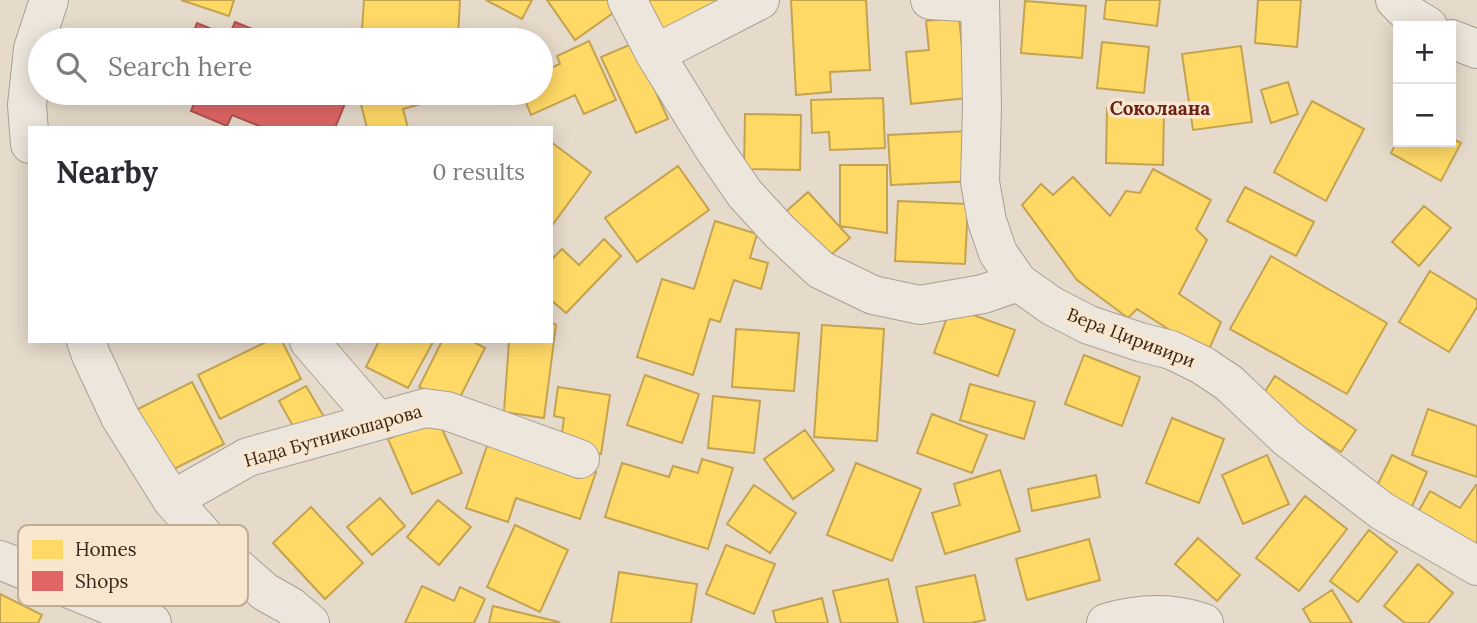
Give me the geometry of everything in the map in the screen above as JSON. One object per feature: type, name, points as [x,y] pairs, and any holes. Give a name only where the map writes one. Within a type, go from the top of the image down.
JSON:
[{"type":"street","points":[[40,28],[49,0]]},
{"type":"street","points":[[627,0],[655,54],[745,194],[780,232],[821,270],[873,295],[920,305],[984,294],[1018,282]]},
{"type":"street","points":[[655,54],[760,0]]},
{"type":"street","points":[[930,0],[980,1]]},
{"type":"street","points":[[1395,0],[1420,21]]},
{"type":"street","name":"Вера Циривири","points":[[980,1],[981,182],[987,221],[998,253],[1018,282],[1052,306],[1089,326],[1171,350],[1202,365],[1229,383],[1287,438],[1382,511],[1477,566]]},
{"type":"street","points":[[1456,41],[1477,49]]},
{"type":"street","points":[[28,96],[29,126]]},
{"type":"street","points":[[87,343],[120,417],[172,500],[194,525]]},
{"type":"street","points":[[311,343],[377,420]]},
{"type":"street","name":"Нада Бутникошарова","points":[[172,500],[248,457],[425,408],[436,408],[580,459]]},
{"type":"street","points":[[0,561],[18,568]]},
{"type":"street","points":[[248,577],[310,623]]},
{"type":"street","points":[[110,606],[152,623]]},
{"type":"street","points":[[1106,623],[1160,614],[1188,617],[1204,623]]},
{"type":"building: Homes","points":[[181,0],[234,0],[229,16]]},
{"type":"building: Homes","points":[[364,0],[460,0],[458,28],[362,28]]},
{"type":"building: Homes","points":[[486,0],[532,0],[522,19]]},
{"type":"building: Homes","points":[[547,0],[614,0],[620,8],[575,40]]},
{"type":"building: Homes","points":[[637,0],[723,0],[656,45]]},
{"type":"building: Homes","points":[[791,0],[866,0],[870,70],[830,72],[831,92],[796,95]]},
{"type":"building: Homes","points":[[1106,0],[1160,0],[1157,26],[1104,19]]},
{"type":"building: Homes","points":[[1258,0],[1301,0],[1297,47],[1255,43]]},
{"type":"building: Homes","points":[[1025,1],[1086,6],[1082,58],[1021,53]]},
{"type":"building: Homes","points":[[959,17],[967,98],[911,104],[906,52],[929,50],[926,21]]},
{"type":"building: Homes","points":[[589,41],[616,100],[584,114],[575,95],[553,105],[553,67],[560,64],[557,56]]},
{"type":"building: Homes","points":[[1102,42],[1149,47],[1144,93],[1097,88]]},
{"type":"building: Homes","points":[[634,43],[668,119],[636,133],[601,57]]},
{"type":"building: Homes","points":[[1241,46],[1252,122],[1193,130],[1182,54]]},
{"type":"building: Homes","points":[[1288,82],[1298,114],[1271,123],[1261,90]]},
{"type":"building: Homes","points":[[883,98],[885,148],[830,150],[829,132],[812,133],[811,100]]},
{"type":"building: Homes","points":[[1312,101],[1364,129],[1326,201],[1274,172]]},
{"type":"building: Homes","points":[[361,105],[417,105],[403,109],[407,126],[366,126]]},
{"type":"building: Homes","points":[[527,105],[553,105],[531,115]]},
{"type":"building: Homes","points":[[1107,108],[1164,110],[1163,165],[1106,163]]},
{"type":"building: Homes","points":[[745,114],[801,115],[800,170],[744,169]]},
{"type":"building: Homes","points":[[971,131],[974,181],[891,185],[888,135]]},
{"type":"building: Homes","points":[[1456,140],[1461,143],[1441,181],[1391,153],[1394,147],[1456,147]]},
{"type":"building: Homes","points":[[553,144],[591,172],[553,224]]},
{"type":"building: Homes","points":[[840,165],[887,165],[887,233],[840,226]]},
{"type":"building: Homes","points":[[678,166],[709,210],[637,262],[605,218]]},
{"type":"building: Homes","points":[[1153,169],[1211,200],[1196,229],[1207,240],[1179,294],[1221,322],[1207,354],[1137,309],[1128,318],[1077,280],[1022,205],[1041,184],[1053,195],[1073,177],[1110,216],[1126,191],[1140,193]]},
{"type":"building: Homes","points":[[1245,187],[1314,222],[1296,256],[1227,221]]},
{"type":"building: Homes","points":[[808,192],[850,238],[823,262],[781,216]]},
{"type":"building: Homes","points":[[898,201],[968,204],[965,264],[895,261]]},
{"type":"building: Homes","points":[[1424,206],[1451,228],[1419,266],[1392,242]]},
{"type":"building: Homes","points":[[715,221],[757,234],[750,258],[768,263],[761,289],[734,280],[720,322],[710,319],[693,375],[637,357],[662,279],[694,289]]},
{"type":"building: Homes","points":[[604,239],[621,256],[566,313],[553,302],[553,258],[562,249],[579,265]]},
{"type":"building: Homes","points":[[1271,256],[1387,323],[1347,394],[1230,329]]},
{"type":"building: Homes","points":[[1430,271],[1477,300],[1477,307],[1449,352],[1399,322]]},
{"type":"building: Homes","points":[[951,307],[1015,330],[998,376],[934,353]]},
{"type":"building: Homes","points":[[553,323],[556,325],[544,418],[504,412],[509,343],[553,343]]},
{"type":"building: Homes","points":[[822,325],[884,329],[877,441],[814,437]]},
{"type":"building: Homes","points":[[736,329],[799,333],[794,391],[732,387]]},
{"type":"building: Homes","points":[[264,343],[283,343],[301,379],[220,419],[198,375]]},
{"type":"building: Homes","points":[[378,343],[432,343],[408,388],[366,367]]},
{"type":"building: Homes","points":[[441,343],[476,343],[485,348],[456,405],[419,387]]},
{"type":"building: Homes","points":[[1084,355],[1140,377],[1122,426],[1065,404]]},
{"type":"building: Homes","points":[[645,375],[699,394],[682,443],[627,425]]},
{"type":"building: Homes","points":[[1275,376],[1356,430],[1341,452],[1260,399]]},
{"type":"building: Homes","points":[[192,382],[224,444],[168,472],[136,410]]},
{"type":"building: Homes","points":[[970,384],[1035,402],[1024,439],[960,420]]},
{"type":"building: Homes","points":[[306,386],[327,422],[299,437],[279,401]]},
{"type":"building: Homes","points":[[558,387],[610,395],[601,454],[560,447],[564,418],[554,416]]},
{"type":"building: Homes","points":[[713,396],[760,401],[754,453],[708,448]]},
{"type":"building: Homes","points":[[1428,409],[1477,426],[1477,477],[1412,455]]},
{"type":"building: Homes","points":[[932,414],[987,435],[972,473],[917,453]]},
{"type":"building: Homes","points":[[437,418],[462,473],[412,494],[388,439]]},
{"type":"building: Homes","points":[[1172,418],[1224,439],[1199,503],[1146,483]]},
{"type":"building: Homes","points":[[805,430],[834,470],[793,499],[764,459]]},
{"type":"building: Homes","points":[[490,437],[596,472],[580,519],[516,498],[508,522],[466,508]]},
{"type":"building: Homes","points":[[1267,455],[1289,504],[1243,524],[1222,475]]},
{"type":"building: Homes","points":[[1392,455],[1427,472],[1411,509],[1374,492]]},
{"type":"building: Homes","points":[[702,459],[733,468],[708,549],[605,517],[622,463],[669,477],[673,466],[698,473]]},
{"type":"building: Homes","points":[[856,463],[921,489],[892,561],[827,535]]},
{"type":"building: Homes","points":[[1000,470],[1020,531],[945,554],[932,513],[960,505],[954,484]]},
{"type":"building: Homes","points":[[1096,475],[1100,497],[1032,511],[1028,489]]},
{"type":"building: Homes","points":[[754,485],[796,513],[770,553],[727,524]]},
{"type":"building: Homes","points":[[1476,485],[1477,558],[1414,519],[1430,491],[1460,508]]},
{"type":"building: Homes","points":[[1305,496],[1347,529],[1299,591],[1256,558]]},
{"type":"building: Homes","points":[[380,498],[405,526],[372,555],[347,527]]},
{"type":"building: Homes","points":[[438,500],[471,527],[439,565],[407,537]]},
{"type":"building: Homes","points":[[311,507],[363,563],[325,599],[273,543]]},
{"type":"building: Homes","points":[[515,525],[568,550],[540,612],[487,587]]},
{"type":"building: Homes","points":[[1369,530],[1397,552],[1358,602],[1330,581]]},
{"type":"building: Homes","points":[[1198,538],[1240,575],[1217,601],[1175,564]]},
{"type":"building: Homes","points":[[1089,539],[1100,580],[1027,600],[1016,559]]},
{"type":"building: Homes","points":[[726,545],[775,564],[754,614],[706,594]]},
{"type":"building: Homes","points":[[1418,564],[1453,593],[1428,623],[1405,623],[1384,606]]},
{"type":"building: Homes","points":[[619,572],[697,584],[691,623],[611,623]]},
{"type":"building: Homes","points":[[975,575],[985,620],[971,623],[924,623],[916,587]]},
{"type":"building: Homes","points":[[888,579],[898,623],[841,623],[833,591]]},
{"type":"building: Homes","points":[[422,586],[454,601],[460,587],[485,599],[474,623],[405,623]]},
{"type":"building: Homes","points":[[1332,590],[1352,623],[1311,623],[1303,609]]},
{"type":"building: Homes","points":[[0,594],[18,603],[18,606],[24,606],[42,615],[38,623],[0,623]]},
{"type":"building: Homes","points":[[822,598],[828,623],[776,623],[773,611]]},
{"type":"building: Homes","points":[[493,606],[559,622],[489,623]]},
{"type":"building: Shops","points":[[235,22],[250,28],[232,28]]},
{"type":"building: Shops","points":[[197,23],[209,28],[195,28]]},
{"type":"building: Shops","points":[[193,105],[344,105],[336,126],[259,126],[232,115],[227,126],[191,111]]},
{"type":"district","name":"Соколаана","points":[[1160,108]]}]
